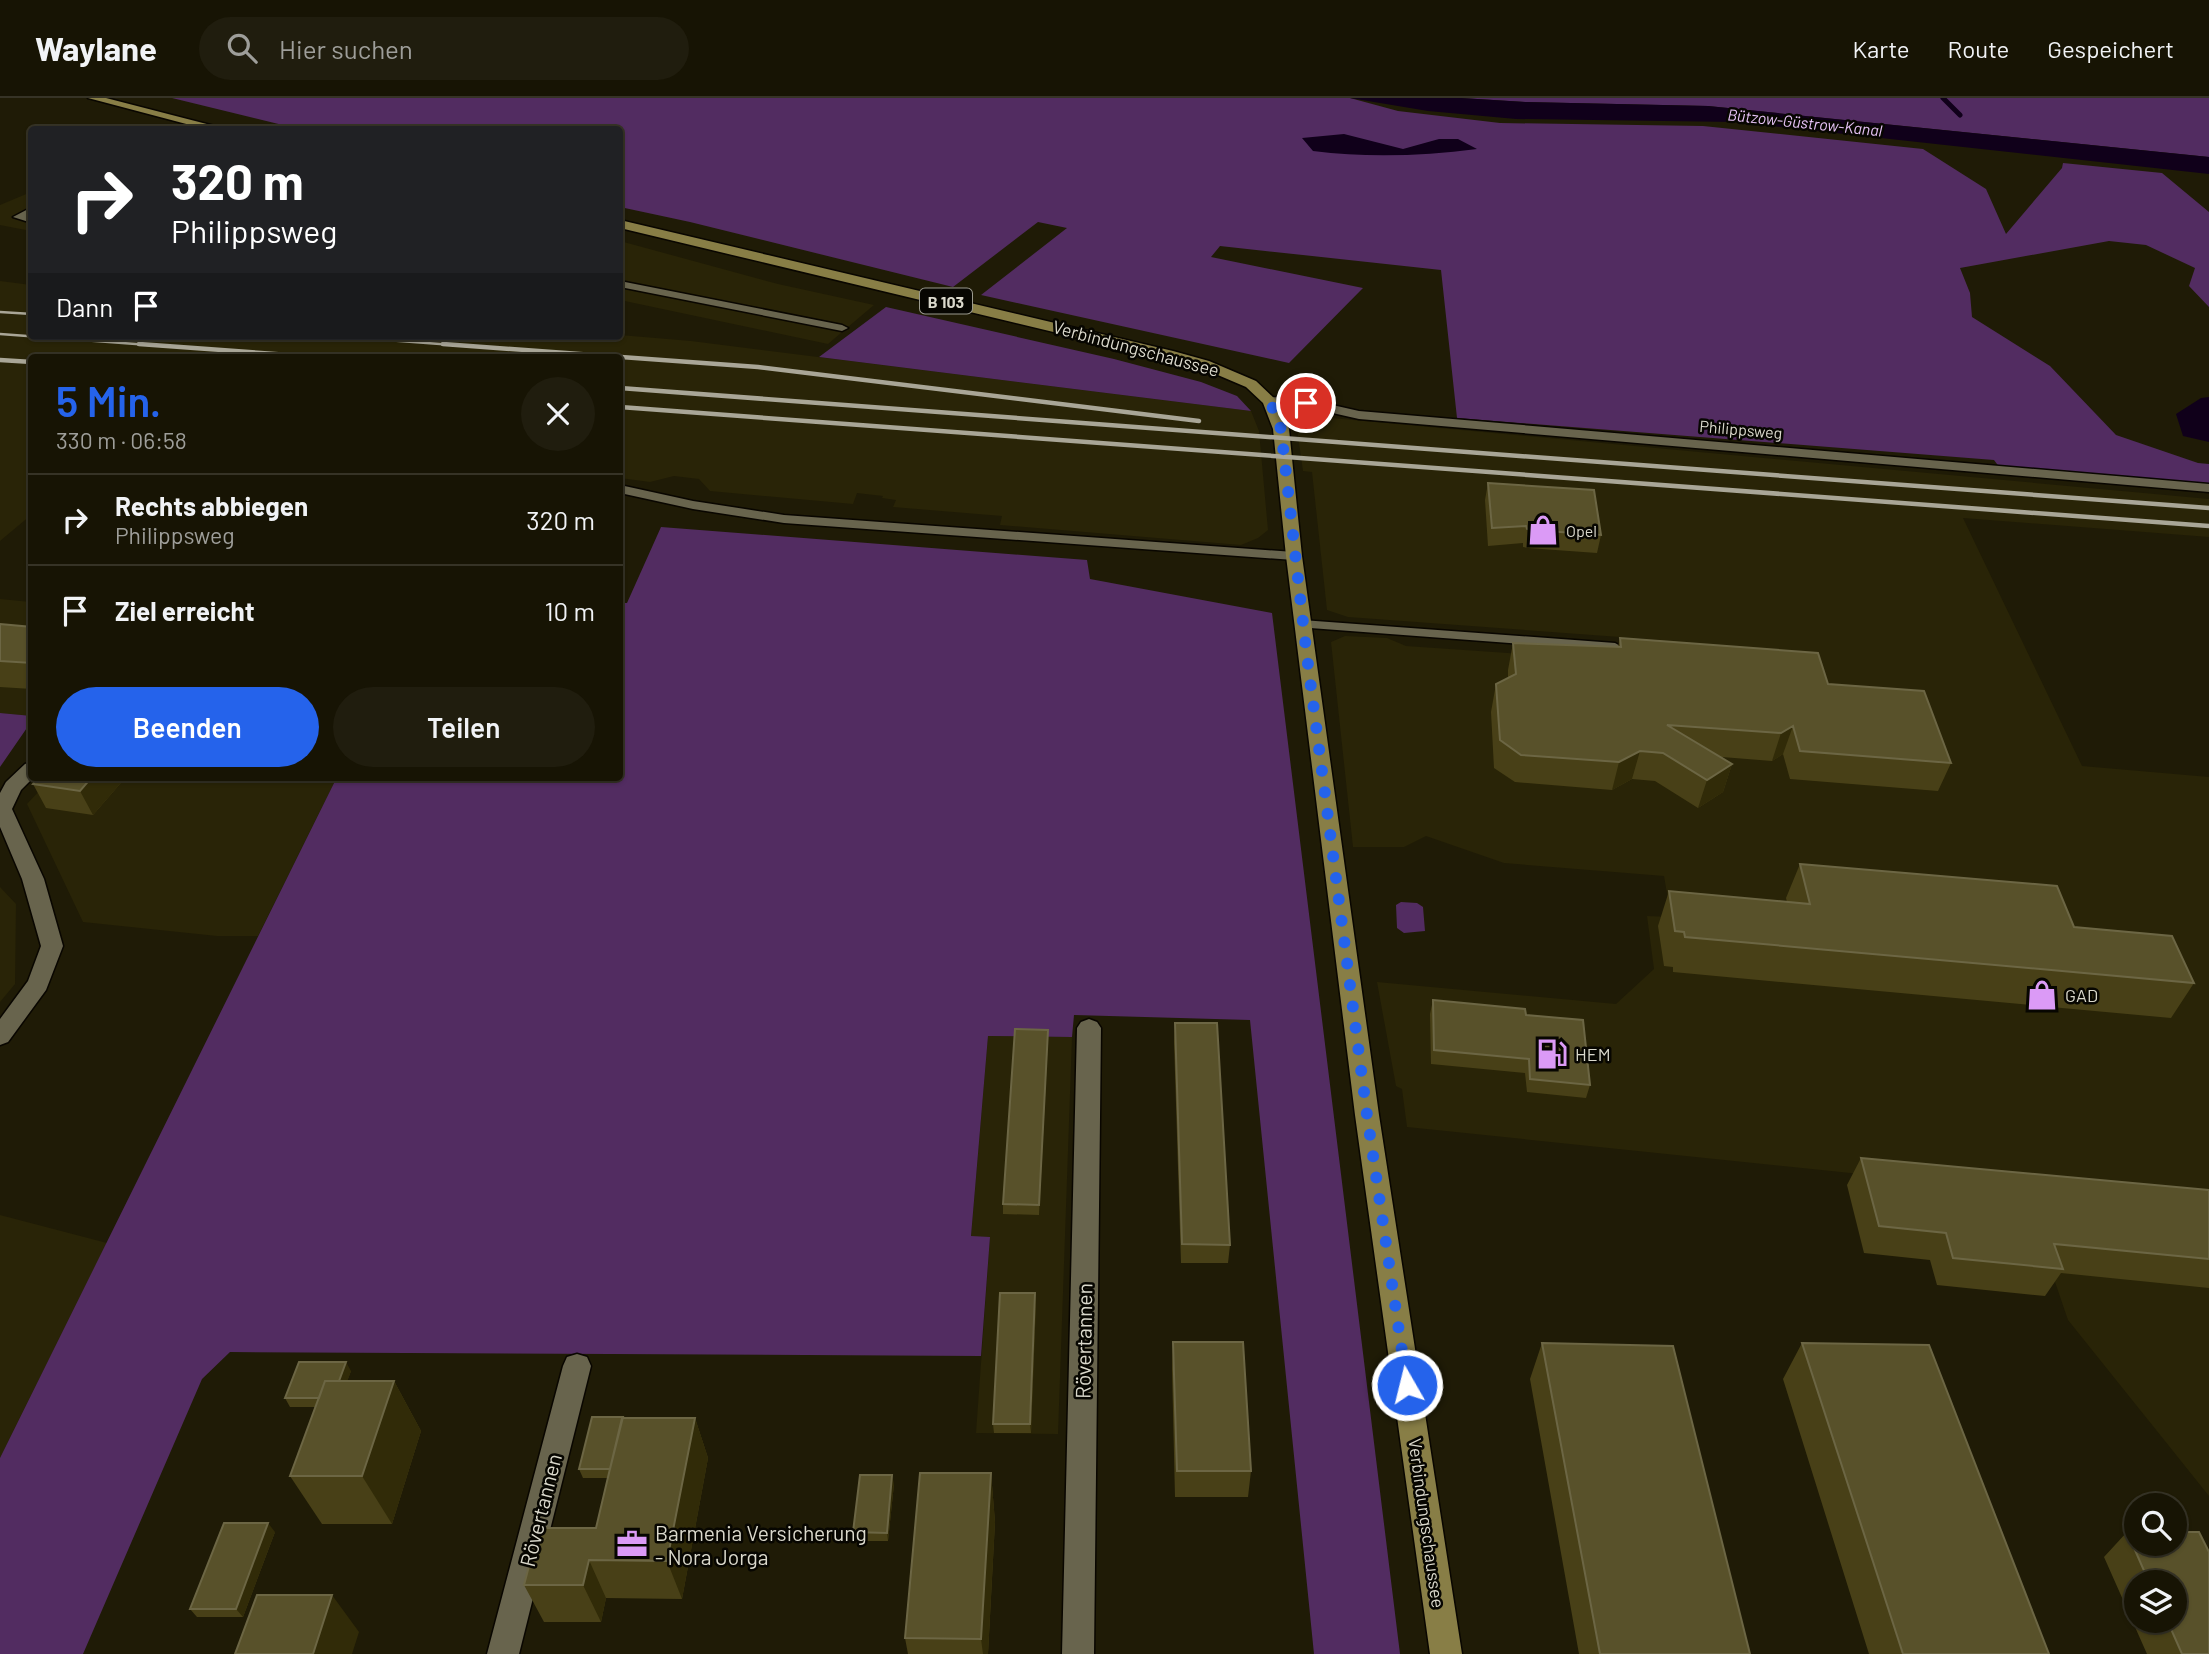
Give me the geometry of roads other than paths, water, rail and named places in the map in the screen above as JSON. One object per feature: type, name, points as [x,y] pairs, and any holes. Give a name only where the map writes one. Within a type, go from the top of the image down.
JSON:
[{"type":"main road","points":[[93,98],[208,126]]},
{"type":"main road","name":"Verbindungschaussee","points":[[623,225],[1168,354],[1231,374],[1251,384],[1270,401],[1281,429],[1294,556],[1367,1115],[1446,1654]]},
{"type":"street","points":[[0,1036],[38,984],[52,946],[33,879],[2,809],[13,788],[28,772]]},
{"type":"street","name":"Rövertannen","points":[[1078,1654],[1088,1028]]},
{"type":"street","name":"Rövertannen","points":[[503,1654],[577,1366]]},
{"type":"lane","points":[[28,212],[18,217],[28,219]]},
{"type":"lane","points":[[623,285],[842,328]]},
{"type":"lane","name":"Philippsweg","points":[[1270,401],[1306,403],[1359,415],[2209,488]]},
{"type":"lane","points":[[623,490],[693,505],[784,519],[1294,556]]},
{"type":"lane","points":[[1303,624],[1636,649]]},
{"type":"water","name":"Bützow-Güstrow-Kanal","points":[[1350,98],[1461,98],[1708,106],[2209,157],[2209,174],[1734,122],[1516,119],[1428,111]]},
{"type":"water","points":[[1344,134],[1403,149],[1439,139],[1458,139],[1477,149],[1415,155],[1354,155],[1313,151],[1302,138]]},
{"type":"water","points":[[2209,397],[2209,442],[2183,436],[2176,414],[2201,398]]},
{"type":"waterway","points":[[1943,98],[1960,115]]},
{"type":"railway","points":[[0,312],[28,314]]},
{"type":"railway","points":[[0,334],[28,336]]},
{"type":"railway","points":[[82,340],[163,346]]},
{"type":"railway","points":[[386,340],[467,346]]},
{"type":"railway","points":[[139,344],[276,354]]},
{"type":"railway","points":[[443,344],[580,354]]},
{"type":"railway","points":[[623,357],[758,367],[1199,421]]},
{"type":"railway","points":[[0,360],[28,362]]},
{"type":"railway","points":[[623,388],[2209,508]]},
{"type":"railway","points":[[623,407],[2209,526]]},
{"type":"place","name":"Opel","points":[[1543,530]]},
{"type":"place","name":"GAD","points":[[2042,995]]},
{"type":"place","name":"HEM","points":[[1552,1054]]},
{"type":"place","name":"Barmenia Versicherung - Nora Jorga","points":[[632,1544]]}]
